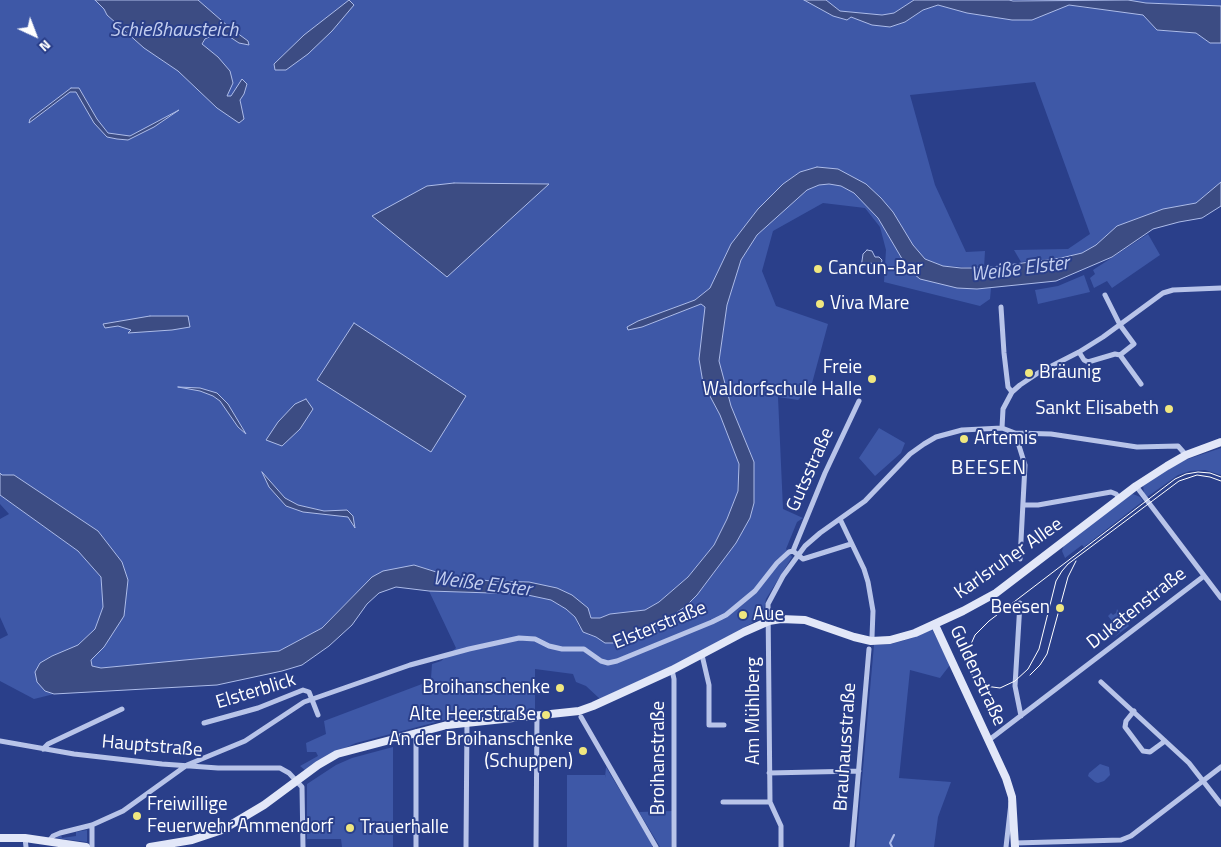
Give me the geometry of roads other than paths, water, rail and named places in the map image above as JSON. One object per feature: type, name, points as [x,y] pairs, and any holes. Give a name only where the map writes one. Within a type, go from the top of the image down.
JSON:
[{"type":"street","points":[[1002,428],[1003,409],[1012,392],[1031,377],[1079,352],[1163,293],[1173,290],[1221,288]]},
{"type":"street","points":[[1079,352],[1084,360],[1088,362],[1115,354],[1120,355],[1134,344],[1120,325],[1105,295]]},
{"type":"street","points":[[1002,307],[1008,387],[1012,392]]},
{"type":"street","points":[[1120,355],[1141,384]]},
{"type":"street","name":"Gutsstraße","points":[[795,554],[825,473],[859,401]]},
{"type":"street","points":[[851,544],[806,559],[800,558],[795,554],[865,500],[910,454],[936,437],[962,430],[1002,428],[1015,433],[1051,434],[1137,447],[1178,446],[1186,455]]},
{"type":"street","points":[[1015,433],[1025,465],[1020,559]]},
{"type":"street","name":"Karlsruher Allee","points":[[769,621],[781,619],[805,620],[854,637],[880,642],[906,636],[935,625],[978,603],[1011,582],[1136,486],[1167,466],[1186,455],[1221,442]]},
{"type":"street","points":[[1136,486],[1221,598]]},
{"type":"street","points":[[1024,505],[1038,505],[1110,492],[1116,494],[1120,499]]},
{"type":"street","points":[[840,519],[864,569],[868,582],[872,611],[872,637]]},
{"type":"street","name":"Elsterstraße","points":[[49,841],[53,836],[60,833],[92,825],[123,811],[187,764],[244,741],[311,699],[410,666],[469,649],[519,638],[535,639],[549,646],[562,649],[584,649],[601,662],[617,661],[726,615],[755,591],[777,563],[789,552],[795,554]]},
{"type":"street","name":"Am Mühlberg","points":[[781,847],[781,826],[770,802],[768,604],[795,554]]},
{"type":"street","name":"Dukatenstraße","points":[[1088,666],[1204,576]]},
{"type":"street","points":[[1020,603],[1015,686],[1021,716]]},
{"type":"street","points":[[150,847],[192,840],[222,830],[257,809],[318,765],[337,754],[416,732],[466,721],[570,713],[593,706],[672,670],[769,621]]},
{"type":"street","name":"Guldenstraße","points":[[935,625],[1006,778],[1012,797],[1015,845]]},
{"type":"street","name":"Brauhausstraße","points":[[852,847],[869,649]]},
{"type":"street","points":[[702,655],[709,685],[709,725],[724,724]]},
{"type":"street","name":"Guldenstraße","points":[[989,740],[1088,666]]},
{"type":"street","name":"Broihanstraße","points":[[672,670],[674,679],[674,847]]},
{"type":"street","points":[[1101,682],[1189,763],[1221,804]]},
{"type":"street","name":"Elsterblick","points":[[204,723],[258,708],[303,690],[309,692],[311,699]]},
{"type":"street","points":[[311,699],[318,715]]},
{"type":"street","points":[[43,749],[48,744],[122,709]]},
{"type":"street","points":[[1134,711],[1126,721],[1125,727],[1143,751],[1150,752],[1165,741]]},
{"type":"street","points":[[536,847],[537,716]]},
{"type":"street","points":[[581,718],[656,847]]},
{"type":"street","points":[[466,721],[466,847]]},
{"type":"street","points":[[416,732],[416,847]]},
{"type":"street","name":"Hauptstraße","points":[[0,741],[106,758],[218,768],[280,768],[297,781]]},
{"type":"street","points":[[1015,845],[1121,840],[1132,836],[1221,767]]},
{"type":"street","points":[[769,772],[860,771]]},
{"type":"street","points":[[297,781],[302,787],[303,796],[303,847]]},
{"type":"street","name":"Guldenstraße","points":[[1006,847],[1009,809],[1012,797]]},
{"type":"street","points":[[722,802],[770,802]]},
{"type":"street","points":[[92,825],[92,847]]},
{"type":"street","points":[[0,838],[25,838],[86,847]]},
{"type":"street","points":[[25,838],[26,847]]},
{"type":"water","name":"Schießhausteich","points":[[95,0],[198,0],[248,41],[249,45],[239,43],[224,33],[218,33],[205,39],[202,44],[218,57],[230,71],[233,83],[227,96],[231,96],[242,79],[247,84],[240,100],[244,119],[239,123],[217,108],[178,71],[144,48],[107,15]]},
{"type":"water","points":[[349,0],[354,5],[332,31],[308,54],[286,70],[275,70],[274,64],[304,35]]},
{"type":"water","points":[[804,0],[826,0],[840,11],[882,15],[894,13],[914,0],[1128,0],[1146,3],[1221,6],[1221,43],[1210,43],[1196,33],[1157,30],[1143,15],[1069,5],[1032,20],[1012,20],[967,13],[938,5],[923,10],[905,22],[890,27],[872,25],[851,17],[847,20],[833,16]]},
{"type":"water","points":[[71,88],[79,88],[97,119],[108,133],[130,136],[179,110],[154,127],[128,140],[117,139],[107,137],[94,123],[76,92],[70,92],[29,123],[30,119]]},
{"type":"water","name":"Weiße Elster","points":[[817,167],[838,169],[866,184],[893,212],[913,245],[925,259],[943,266],[961,268],[984,268],[1061,258],[1082,253],[1096,245],[1117,226],[1163,209],[1196,203],[1221,182],[1221,206],[1202,218],[1153,229],[1112,257],[1056,281],[977,289],[957,288],[920,279],[908,269],[878,218],[854,193],[841,186],[829,184],[819,185],[807,190],[757,235],[741,260],[727,305],[719,361],[731,406],[754,462],[754,503],[750,518],[736,543],[697,595],[686,606],[662,623],[633,637],[614,643],[605,643],[583,632],[575,617],[551,600],[523,594],[429,591],[396,587],[379,593],[367,604],[352,625],[329,646],[302,665],[282,671],[217,685],[54,694],[45,691],[37,682],[35,672],[40,663],[78,645],[95,629],[103,607],[101,577],[78,551],[0,495],[0,473],[2,475],[14,475],[98,531],[122,562],[128,580],[124,616],[104,647],[91,660],[92,666],[101,668],[279,651],[322,628],[372,577],[383,571],[414,565],[449,576],[491,581],[529,582],[557,588],[572,595],[588,608],[591,618],[645,610],[659,602],[688,577],[714,545],[738,491],[739,464],[720,415],[703,383],[699,359],[705,307],[701,304],[642,327],[628,330],[627,327],[638,321],[695,300],[710,288],[731,244],[758,209],[783,184],[800,172]]},
{"type":"water","points":[[454,183],[549,184],[447,277],[372,216],[427,186]]},
{"type":"water","points":[[867,250],[872,251],[875,257],[879,257],[882,260],[881,265],[876,266],[871,263],[861,268],[863,254]]},
{"type":"water","points":[[150,316],[188,316],[190,327],[128,333],[131,330],[118,326],[105,328],[103,324]]},
{"type":"water","points":[[354,323],[466,396],[431,452],[317,380]]},
{"type":"water","points":[[178,387],[200,388],[217,393],[228,404],[246,434],[238,427],[220,401],[213,396],[200,391]]},
{"type":"water","points":[[306,399],[313,409],[300,429],[282,446],[266,440],[278,422],[295,404]]},
{"type":"water","points":[[262,472],[285,498],[298,505],[324,511],[347,510],[353,516],[355,528],[348,517],[303,512],[286,506],[269,487]]},
{"type":"waterway","points":[[892,847],[890,843],[894,835]]},
{"type":"tram line","points":[[1221,477],[1210,473],[1198,472],[1186,474],[1175,479],[989,621],[975,635],[968,651],[967,663],[973,677],[985,686],[1000,688],[1015,681],[1028,669],[1039,649],[1056,581],[1068,564],[1179,481],[1197,475],[1221,481]]},
{"type":"tram line","points":[[1030,675],[1047,654],[1068,577],[1076,561]]},
{"type":"place","name":"Cancun-Bar","points":[[818,269]]},
{"type":"place","name":"Viva Mare","points":[[820,304]]},
{"type":"place","name":"Bräunig","points":[[1029,373]]},
{"type":"place","name":"Freie Waldorfschule Halle","points":[[872,379]]},
{"type":"place","name":"Sankt Elisabeth","points":[[1169,409]]},
{"type":"place","name":"Artemis","points":[[964,439]]},
{"type":"place","name":"Beesen","points":[[1060,608]]},
{"type":"place","name":"Aue","points":[[743,615]]},
{"type":"place","name":"Broihanschenke","points":[[560,688]]},
{"type":"place","name":"Alte Heerstraße","points":[[546,715]]},
{"type":"place","name":"An der Broihanschenke (Schuppen)","points":[[583,751]]},
{"type":"place","name":"Freiwillige Feuerwehr Ammendorf","points":[[137,816]]},
{"type":"place","name":"Trauerhalle","points":[[350,828]]},
{"type":"district","name":"BEESEN","points":[[989,469]]}]
